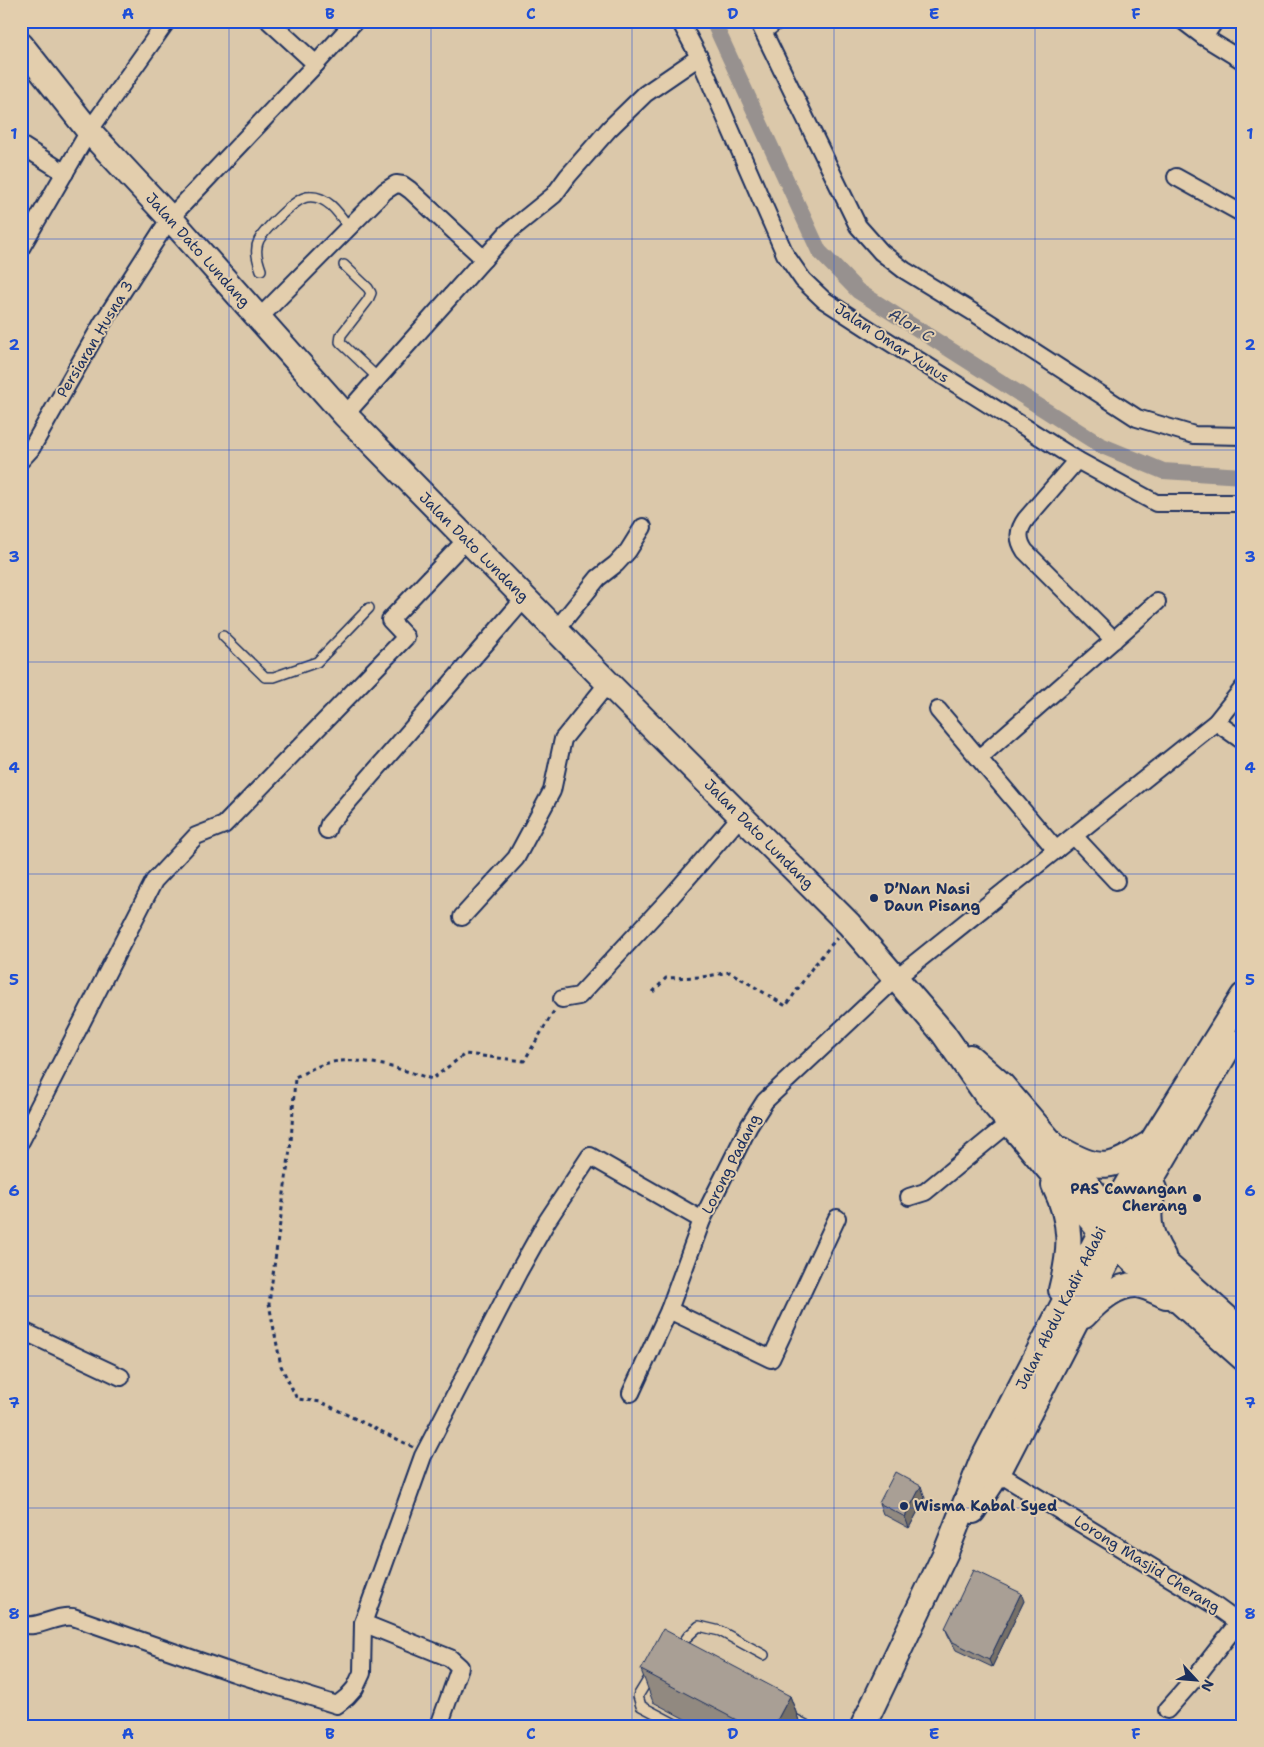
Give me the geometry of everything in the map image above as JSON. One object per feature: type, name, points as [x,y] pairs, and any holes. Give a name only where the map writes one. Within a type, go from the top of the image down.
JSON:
[{"type":"main road","name":"Jalan Dato Lundang","points":[[21,45],[89,130],[345,415],[466,540],[848,924],[943,1032],[987,1096],[1009,1123],[1048,1154]]},
{"type":"main road","name":"Jalan Abdul Kadir Adabi","points":[[946,1552],[998,1472],[1063,1326],[1113,1229],[1243,996]]},
{"type":"main road","name":"Jalan Abdul Kadir Adabi","points":[[1159,1147],[1243,1024]]},
{"type":"main road","name":"Jalan Dato Lundang","points":[[943,1032],[1002,1085],[1048,1154],[1113,1229]]},
{"type":"main road","points":[[1063,1326],[1069,1232],[1048,1154],[1098,1166],[1112,1165],[1159,1147]]},
{"type":"main road","points":[[1159,1147],[1148,1217],[1151,1232],[1158,1248],[1171,1268]]},
{"type":"main road","points":[[1113,1229],[1171,1268],[1242,1329]]},
{"type":"main road","points":[[1113,1229],[1181,1304],[1243,1358]]},
{"type":"main road","points":[[1063,1326],[1120,1288],[1136,1285],[1152,1290],[1181,1304]]},
{"type":"main road","name":"Jalan Abdul Kadir Adabi","points":[[863,1726],[946,1552],[982,1462],[1063,1326]]},
{"type":"street","points":[[21,248],[89,130],[167,21]]},
{"type":"street","points":[[270,21],[316,64]]},
{"type":"street","name":"Persiaran Husna 3","points":[[24,451],[103,322],[170,218],[355,21]]},
{"type":"street","name":"Jalan Omar Yunus","points":[[680,21],[699,57],[786,254],[803,280],[824,300],[1077,460],[1156,504],[1243,503]]},
{"type":"street","points":[[1183,21],[1204,37],[1243,61]]},
{"type":"street","points":[[1204,37],[1215,21]]},
{"type":"street","points":[[761,28],[858,226],[881,252],[904,270],[1137,418],[1194,435],[1243,436]]},
{"type":"street","points":[[345,415],[507,233],[554,195],[609,129],[645,94],[699,57]]},
{"type":"street","points":[[21,145],[65,173]]},
{"type":"street","points":[[1176,177],[1243,214]]},
{"type":"street","points":[[259,318],[385,191],[396,184],[403,185],[484,258]]},
{"type":"street","points":[[1077,460],[1026,519],[1020,528],[1020,540],[1025,551],[1114,640]]},
{"type":"street","points":[[556,630],[598,578],[616,564],[628,551],[643,527]]},
{"type":"street","points":[[21,1141],[154,881],[196,836],[224,825],[406,637],[390,620],[466,540]]},
{"type":"street","points":[[327,830],[329,824],[525,598]]},
{"type":"street","points":[[979,758],[1157,602]]},
{"type":"street","points":[[462,917],[516,858],[552,791],[563,739],[608,683]]},
{"type":"street","name":"Lorong Padang","points":[[631,1393],[669,1310],[702,1220],[749,1126],[765,1101],[896,978],[1216,722],[1243,688]]},
{"type":"street","points":[[938,710],[1056,850]]},
{"type":"street","points":[[1216,722],[1243,741]]},
{"type":"street","points":[[562,999],[579,996],[671,897],[741,816]]},
{"type":"street","points":[[1074,836],[1116,882]]},
{"type":"street","points":[[909,1197],[925,1192],[1009,1123]]},
{"type":"street","points":[[21,1624],[31,1625],[73,1617],[234,1673],[337,1705],[355,1688],[362,1673],[364,1623],[424,1453],[547,1221],[590,1156],[702,1220]]},
{"type":"street","points":[[669,1310],[771,1359],[837,1218]]},
{"type":"street","points":[[21,1330],[121,1377]]},
{"type":"street","name":"Lorong Masjid Cherang","points":[[998,1472],[1214,1605],[1240,1624]]},
{"type":"street","points":[[364,1623],[450,1658],[460,1667],[440,1726]]},
{"type":"street","points":[[1167,1710],[1240,1624]]},
{"type":"lane","points":[[761,28],[783,21]]},
{"type":"lane","points":[[261,270],[256,255],[258,241],[295,203],[308,197],[321,199],[335,208],[349,228]]},
{"type":"lane","points":[[344,265],[371,293],[368,300],[341,335],[340,342],[378,378]]},
{"type":"lane","points":[[223,636],[265,677],[274,677],[317,662],[369,608]]},
{"type":"lane","points":[[678,1659],[688,1636],[699,1626],[720,1632],[764,1655]]},
{"type":"lane","points":[[656,1667],[638,1696],[641,1706],[679,1726]]},
{"type":"lane","points":[[783,1713],[808,1726]]},
{"type":"path","points":[[653,992],[666,978],[702,977],[730,972],[786,1006],[812,968],[848,924]]},
{"type":"path","points":[[424,1453],[320,1402],[297,1399],[281,1366],[269,1304],[290,1151],[296,1077],[325,1064],[350,1061],[379,1063],[432,1079],[465,1054],[524,1061],[562,999]]},
{"type":"building","points":[[895,1472],[921,1486],[905,1517],[879,1503]]},
{"type":"building","points":[[973,1570],[1021,1593],[989,1660],[953,1642],[945,1628]]},
{"type":"building","points":[[663,1629],[790,1696],[774,1726],[748,1726],[641,1670]]},
{"type":"waterway","name":"Alor C","points":[[713,21],[819,251],[858,291],[1100,445],[1163,471],[1243,476]]},
{"type":"place","name":"D’Nan Nasi Daun Pisang","points":[[874,898]]},
{"type":"place","name":"PAS Cawangan Cherang","points":[[1197,1198]]},
{"type":"place","name":"Wisma Kabal Syed","points":[[904,1506]]}]
